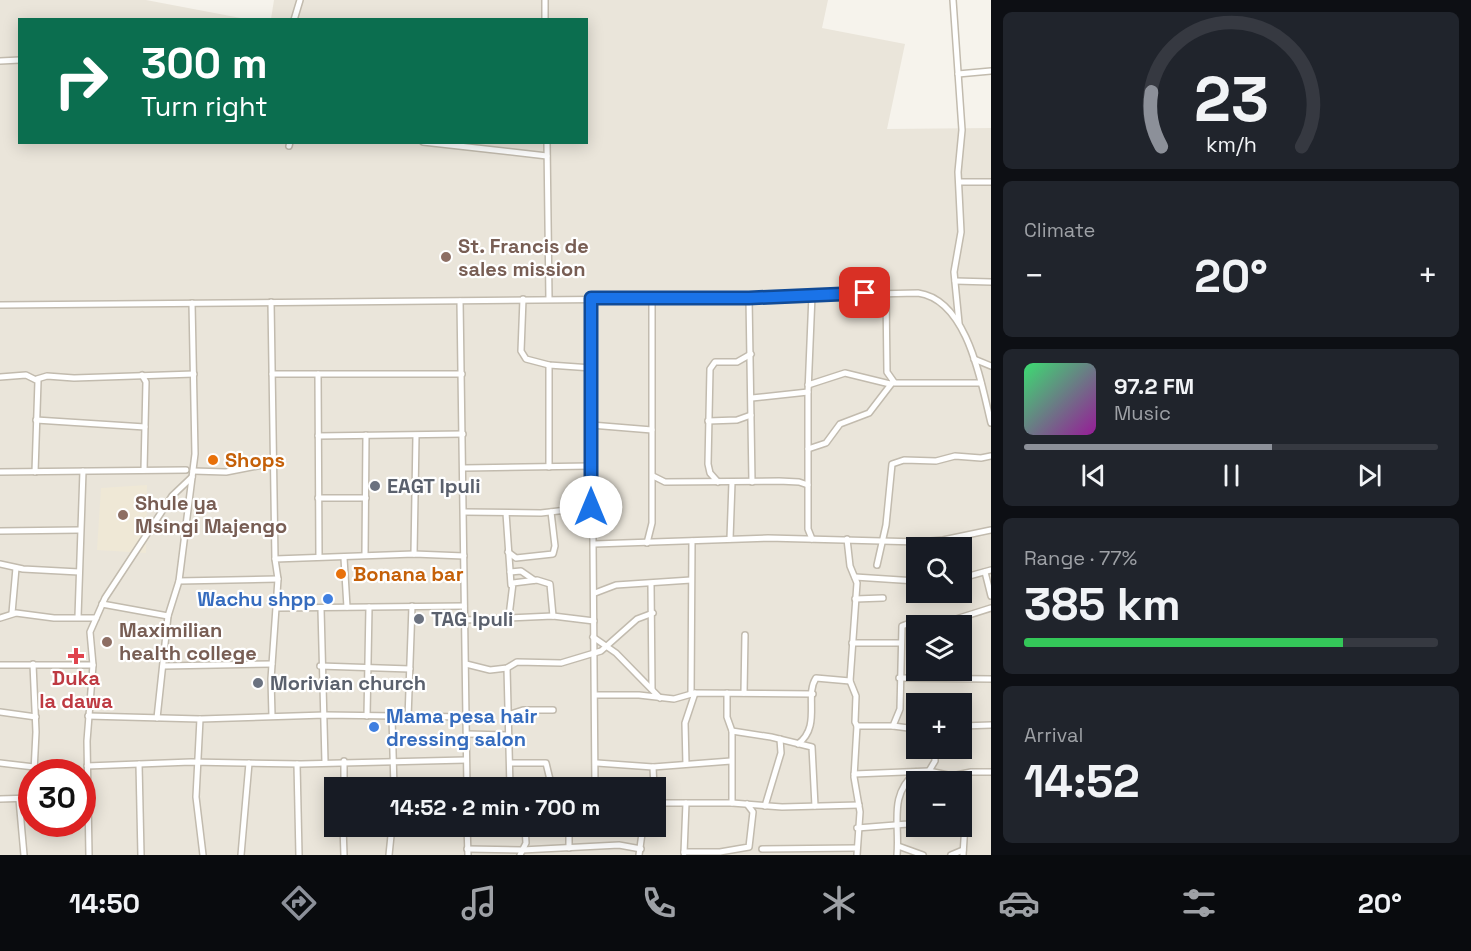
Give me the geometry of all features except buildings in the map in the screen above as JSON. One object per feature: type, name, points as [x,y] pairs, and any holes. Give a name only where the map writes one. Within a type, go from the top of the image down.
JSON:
[{"type":"street","points":[[295,18],[300,0]]},
{"type":"street","points":[[545,0],[545,18]]},
{"type":"street","points":[[953,0],[962,139],[958,164],[961,232],[955,281],[959,323],[974,359],[991,423]]},
{"type":"street","points":[[0,61],[18,60]]},
{"type":"street","points":[[958,74],[991,71]]},
{"type":"street","points":[[441,144],[548,156]]},
{"type":"street","points":[[547,144],[549,299]]},
{"type":"street","points":[[959,183],[991,182]]},
{"type":"street","points":[[955,281],[991,282]]},
{"type":"street","points":[[0,305],[749,298],[886,293],[930,296],[937,299],[959,323]]},
{"type":"street","points":[[886,293],[887,372],[892,383]]},
{"type":"street","points":[[812,295],[808,389],[807,529],[812,539]]},
{"type":"street","points":[[591,298],[591,507],[595,592],[593,653],[596,777]]},
{"type":"street","points":[[749,298],[752,482]]},
{"type":"street","points":[[523,299],[521,351],[528,361],[592,368]]},
{"type":"street","points":[[647,543],[652,531],[653,488],[652,299]]},
{"type":"street","points":[[460,301],[467,777]]},
{"type":"street","points":[[271,302],[275,559],[278,579],[272,664],[272,716]]},
{"type":"street","points":[[158,718],[168,616],[179,581],[193,474],[192,303]]},
{"type":"street","points":[[701,482],[709,471],[710,369],[716,362],[737,362],[751,354]]},
{"type":"street","points":[[974,359],[990,365]]},
{"type":"street","points":[[549,365],[549,467]]},
{"type":"street","points":[[752,398],[808,389],[843,373],[892,383],[981,383]]},
{"type":"street","points":[[0,377],[26,375],[37,379],[47,376],[194,374]]},
{"type":"street","points":[[272,374],[462,374]]},
{"type":"street","points":[[318,374],[319,557]]},
{"type":"street","points":[[142,375],[146,382],[144,470]]},
{"type":"street","points":[[146,382],[151,375]]},
{"type":"street","points":[[35,472],[37,379]]},
{"type":"street","points":[[808,449],[826,443],[840,424],[869,413],[892,383]]},
{"type":"street","points":[[708,421],[737,420],[751,415]]},
{"type":"street","points":[[36,420],[145,427]]},
{"type":"street","points":[[591,425],[652,430]]},
{"type":"street","points":[[318,436],[463,434]]},
{"type":"street","points":[[365,555],[366,435]]},
{"type":"street","points":[[414,554],[416,436]]},
{"type":"street","points":[[877,565],[888,510],[890,467],[894,463],[904,460],[942,460],[959,455],[981,458],[991,456]]},
{"type":"street","points":[[87,759],[88,716],[93,665],[89,636],[102,604],[172,496],[193,474],[226,472],[273,463]]},
{"type":"street","points":[[464,468],[591,466]]},
{"type":"street","points":[[0,472],[186,470]]},
{"type":"street","points":[[78,617],[84,471]]},
{"type":"street","points":[[709,471],[718,482]]},
{"type":"street","points":[[653,476],[663,481],[799,482],[808,485]]},
{"type":"street","points":[[653,488],[663,481]]},
{"type":"street","points":[[730,539],[732,482]]},
{"type":"street","points":[[318,498],[366,498]]},
{"type":"street","points":[[464,512],[551,512],[591,507]]},
{"type":"street","points":[[508,552],[516,558],[553,554],[555,546],[551,512]]},
{"type":"street","points":[[506,513],[511,585],[510,616]]},
{"type":"street","points":[[594,544],[730,539],[943,540],[991,530]]},
{"type":"street","points":[[0,531],[80,531]]},
{"type":"street","points":[[762,849],[857,852],[860,805],[854,774],[858,726],[855,722],[856,696],[850,681],[857,583],[850,566],[847,539]]},
{"type":"street","points":[[686,764],[685,723],[693,694],[692,541]]},
{"type":"street","points":[[275,559],[414,554],[464,556]]},
{"type":"street","points":[[344,558],[347,608]]},
{"type":"street","points":[[0,564],[16,568],[80,572]]},
{"type":"street","points":[[12,613],[16,568]]},
{"type":"street","points":[[510,572],[520,571],[534,580],[550,584],[553,616]]},
{"type":"street","points":[[972,575],[988,571],[991,596]]},
{"type":"street","points":[[855,577],[906,580]]},
{"type":"street","points":[[179,581],[278,579]]},
{"type":"street","points":[[511,585],[515,582],[534,580]]},
{"type":"street","points":[[595,592],[616,585],[651,585],[691,580]]},
{"type":"street","points":[[651,585],[652,688]]},
{"type":"street","points":[[855,599],[883,598]]},
{"type":"street","points":[[102,604],[168,616]]},
{"type":"street","points":[[408,718],[412,606]]},
{"type":"street","points":[[277,608],[464,606]]},
{"type":"street","points":[[367,716],[369,607]]},
{"type":"street","points":[[969,615],[991,608]]},
{"type":"street","points":[[321,609],[320,666],[325,715],[325,762]]},
{"type":"street","points":[[0,618],[12,613],[96,618]]},
{"type":"street","points":[[466,664],[488,670],[507,668],[517,662],[561,663],[606,647],[638,619],[652,613]]},
{"type":"street","points":[[465,620],[510,616],[553,616],[594,621]]},
{"type":"street","points":[[892,726],[900,709],[899,678],[903,624],[906,624]]},
{"type":"street","points":[[744,693],[745,635]]},
{"type":"street","points":[[593,637],[616,653],[660,698]]},
{"type":"street","points":[[852,643],[902,643]]},
{"type":"street","points":[[33,664],[36,717],[34,759]]},
{"type":"street","points":[[163,666],[272,664]]},
{"type":"street","points":[[0,665],[93,665]]},
{"type":"street","points":[[320,666],[410,669]]},
{"type":"street","points":[[507,668],[510,777]]},
{"type":"street","points":[[798,744],[802,741],[812,716],[813,683],[816,678],[850,681]]},
{"type":"street","points":[[899,678],[906,678]]},
{"type":"street","points":[[972,679],[991,679]]},
{"type":"street","points":[[727,693],[727,717],[732,731],[730,761],[732,803]]},
{"type":"street","points":[[595,695],[639,694],[674,699],[693,694],[813,694]]},
{"type":"street","points":[[508,715],[523,710],[553,710]]},
{"type":"street","points":[[0,712],[36,717]]},
{"type":"street","points":[[88,716],[200,719],[325,715],[408,718],[467,717]]},
{"type":"street","points":[[392,717],[394,777]]},
{"type":"street","points":[[200,719],[196,803],[203,855]]},
{"type":"street","points":[[972,726],[991,725]]},
{"type":"street","points":[[858,726],[906,728]]},
{"type":"street","points":[[732,731],[780,739],[812,749],[815,806]]},
{"type":"street","points":[[467,734],[508,735]]},
{"type":"street","points":[[765,806],[780,753],[780,739]]},
{"type":"street","points":[[929,771],[935,759]]},
{"type":"street","points":[[96,766],[198,762],[297,764],[344,761],[466,760]]},
{"type":"street","points":[[344,761],[344,777]]},
{"type":"street","points":[[597,764],[653,767],[730,761]]},
{"type":"street","points":[[0,763],[18,767]]},
{"type":"street","points":[[241,855],[249,763]]},
{"type":"street","points":[[510,763],[546,763],[549,777]]},
{"type":"street","points":[[139,764],[141,855]]},
{"type":"street","points":[[297,764],[299,855]]},
{"type":"street","points":[[653,767],[653,777]]},
{"type":"street","points":[[854,774],[906,772]]},
{"type":"street","points":[[972,772],[991,772]]},
{"type":"street","points":[[897,855],[897,804],[906,781]]},
{"type":"street","points":[[0,799],[18,799]]},
{"type":"street","points":[[666,803],[732,803],[765,806],[860,805]]},
{"type":"street","points":[[686,803],[684,854],[725,853],[749,847],[753,813],[747,804]]},
{"type":"street","points":[[857,828],[906,824]]},
{"type":"street","points":[[23,837],[24,855]]},
{"type":"street","points":[[88,837],[89,855]]},
{"type":"street","points":[[343,837],[344,855]]},
{"type":"street","points":[[388,855],[390,837]]},
{"type":"street","points":[[467,837],[468,852],[521,853],[619,845],[640,852],[642,837]]},
{"type":"street","points":[[521,853],[526,837]]},
{"type":"street","points":[[569,837],[569,848]]},
{"type":"street","points":[[951,855],[963,852],[964,837]]},
{"type":"street","points":[[897,846],[923,855]]},
{"type":"shaded area","points":[[0,0],[146,0],[241,18],[18,18],[18,144],[588,144],[588,18],[271,18],[274,0],[828,0],[822,28],[905,44],[887,129],[991,128],[991,855],[0,855]]},
{"type":"shaded area","points":[[147,485],[146,553],[97,550],[101,488]]},
{"type":"place","name":"St. Francis de sales mission","points":[[446,257]]},
{"type":"place","name":"Shops","points":[[213,460]]},
{"type":"place","name":"EAGT Ipuli","points":[[375,486]]},
{"type":"place","name":"Shule ya Msingi Majengo","points":[[123,515]]},
{"type":"place","name":"Bonana bar","points":[[341,574]]},
{"type":"place","name":"Wachu shpp","points":[[328,599]]},
{"type":"place","name":"TAG Ipuli","points":[[419,619]]},
{"type":"place","name":"Maximilian health college","points":[[107,642]]},
{"type":"place","name":"Duka la dawa","points":[[76,656]]},
{"type":"place","name":"Morivian church","points":[[258,683]]},
{"type":"place","name":"Mama pesa hair dressing salon","points":[[374,727]]},
{"type":"route","points":[[591,507],[591,298],[749,298],[865,293]]}]
